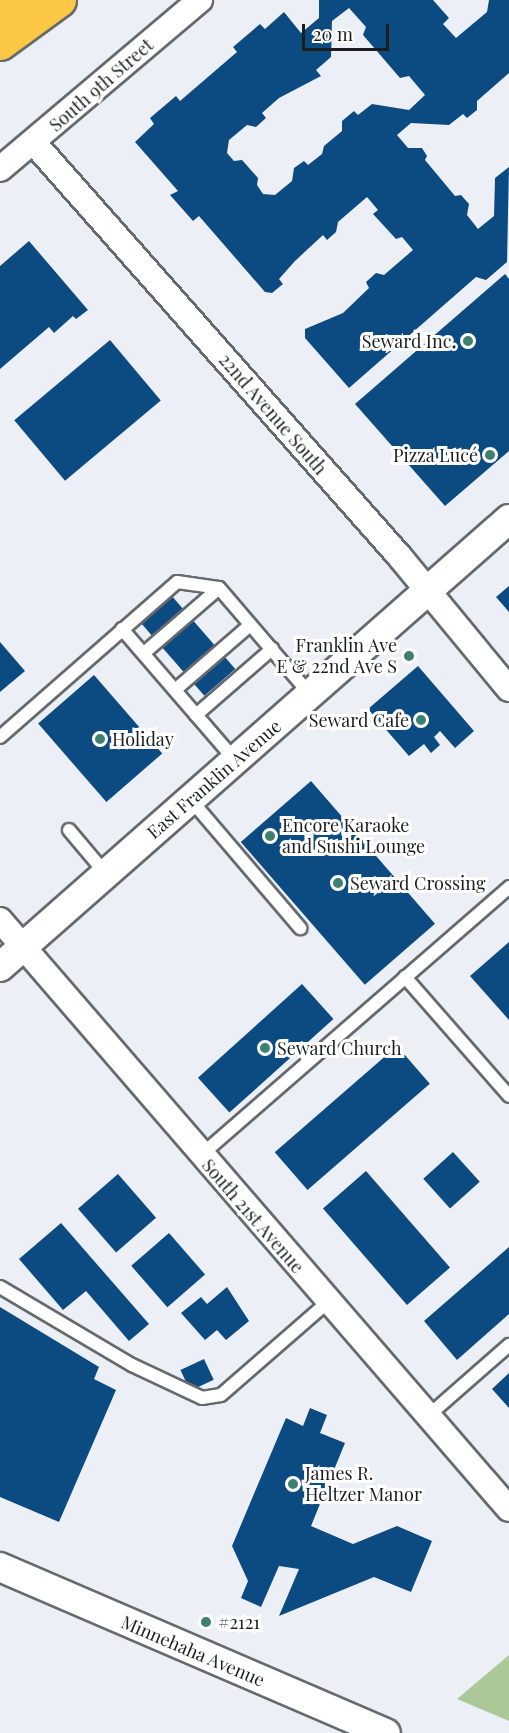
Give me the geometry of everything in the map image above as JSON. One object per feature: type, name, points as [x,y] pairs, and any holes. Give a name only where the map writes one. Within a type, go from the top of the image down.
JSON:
[{"type":"highway","points":[[0,13],[15,0]]},
{"type":"highway","points":[[0,43],[59,0]]},
{"type":"street","name":"South 9th Street","points":[[0,169],[34,143],[200,0]]},
{"type":"street","name":"22nd Avenue South","points":[[34,143],[428,591],[509,689]]},
{"type":"street","name":"East Franklin Avenue","points":[[0,967],[509,519]]},
{"type":"street","name":"South 21st Avenue","points":[[0,920],[200,1156],[509,1509]]},
{"type":"street","name":"Minnehaha Avenue","points":[[0,1567],[386,1733]]},
{"type":"lane","points":[[0,737],[177,582],[219,588],[310,694]]},
{"type":"lane","points":[[144,654],[219,588]]},
{"type":"lane","points":[[175,690],[250,625]]},
{"type":"lane","points":[[122,629],[235,760]]},
{"type":"lane","points":[[196,715],[272,649]]},
{"type":"lane","points":[[190,799],[300,928]]},
{"type":"lane","points":[[69,830],[106,874]]},
{"type":"lane","points":[[200,1156],[509,887]]},
{"type":"lane","points":[[405,976],[509,1096]]},
{"type":"lane","points":[[0,1287],[132,1365],[202,1398],[221,1395],[328,1302]]},
{"type":"lane","points":[[428,1416],[509,1345]]},
{"type":"green space","points":[[509,1655],[509,1721],[457,1699]]},
{"type":"building","points":[[319,0],[433,0],[449,18],[443,24],[456,38],[487,12],[489,0],[509,0],[509,73],[477,101],[477,110],[467,118],[463,114],[449,125],[411,123],[397,135],[408,148],[422,148],[427,156],[425,160],[455,196],[461,195],[469,204],[467,215],[478,229],[494,216],[495,178],[509,167],[507,262],[486,280],[476,277],[349,388],[305,338],[305,329],[343,313],[369,288],[366,282],[376,273],[384,275],[413,250],[402,237],[396,239],[373,214],[378,210],[367,197],[338,222],[336,232],[327,240],[323,235],[295,261],[279,279],[283,284],[272,293],[265,292],[199,216],[193,221],[170,195],[178,191],[135,142],[154,124],[150,118],[176,96],[180,101],[237,52],[233,47],[260,24],[265,29],[284,12],[301,33],[319,18]],"holes":[[[349,8],[366,27],[363,35],[400,78],[409,76],[425,95],[409,110],[372,104],[358,115],[354,111],[342,121],[342,131],[324,146],[322,154],[308,165],[304,161],[294,168],[292,181],[275,195],[263,194],[257,185],[258,178],[242,160],[234,161],[227,153],[229,140],[247,125],[256,127],[266,118],[262,113],[279,98],[321,76],[316,70],[331,57],[332,21]]]},
{"type":"building","points":[[29,241],[88,310],[76,319],[73,316],[54,333],[49,327],[0,369],[0,266]]},
{"type":"building","name":"Seward Inc.","points":[[505,274],[509,279],[509,451],[445,506],[355,404]]},
{"type":"building","points":[[110,340],[161,401],[65,481],[14,420]]},
{"type":"building","points":[[509,586],[509,612],[496,597]]},
{"type":"building","name":"Holiday","points":[[171,595],[235,669],[204,696],[140,622]]},
{"type":"building","points":[[0,642],[25,671],[0,692]]},
{"type":"building","name":"Seward Cafe","points":[[418,666],[474,731],[455,748],[440,731],[434,737],[440,745],[431,753],[424,744],[409,756],[368,709]]},
{"type":"building","name":"Holiday","points":[[94,675],[162,753],[106,802],[38,724]]},
{"type":"building","name":"Seward Crossing","points":[[311,781],[435,924],[365,985],[241,842]]},
{"type":"building","points":[[509,942],[509,1020],[470,976]]},
{"type":"building","name":"Seward Church","points":[[302,984],[333,1019],[229,1113],[198,1078]]},
{"type":"building","points":[[397,1046],[430,1084],[308,1190],[275,1152]]},
{"type":"building","points":[[453,1152],[480,1182],[450,1208],[423,1179]]},
{"type":"building","points":[[366,1171],[450,1268],[407,1305],[323,1208]]},
{"type":"building","points":[[118,1174],[156,1218],[116,1253],[78,1209]]},
{"type":"building","points":[[61,1223],[149,1324],[129,1341],[86,1291],[63,1310],[19,1259]]},
{"type":"building","points":[[169,1233],[205,1275],[167,1307],[131,1266]]},
{"type":"building","points":[[509,1247],[509,1314],[457,1360],[424,1321]]},
{"type":"building","points":[[227,1287],[249,1321],[226,1340],[217,1330],[205,1340],[181,1313],[201,1297],[207,1304]]},
{"type":"building","points":[[0,1307],[99,1367],[94,1379],[116,1390],[59,1522],[0,1497]]},
{"type":"building","points":[[204,1359],[214,1380],[190,1391],[180,1370]]},
{"type":"building","points":[[509,1373],[509,1408],[492,1389]]},
{"type":"building","name":"James R. Heltzer Manor","points":[[310,1408],[327,1415],[320,1433],[345,1443],[311,1526],[353,1544],[397,1526],[432,1541],[411,1592],[374,1577],[279,1616],[299,1569],[279,1566],[261,1607],[241,1598],[248,1581],[232,1546],[286,1418],[303,1426]]},
{"type":"place","name":"Seward Inc.","points":[[468,341]]},
{"type":"place","name":"Pizza Lucé","points":[[490,455]]},
{"type":"place","name":"Franklin Ave E & 22nd Ave S","points":[[409,656]]},
{"type":"place","name":"Seward Cafe","points":[[421,720]]},
{"type":"place","name":"Holiday","points":[[100,739]]},
{"type":"place","name":"Encore Karaoke and Sushi Lounge","points":[[270,836]]},
{"type":"place","name":"Seward Crossing","points":[[338,883]]},
{"type":"place","name":"Seward Church","points":[[265,1048]]},
{"type":"place","name":"James R. Heltzer Manor","points":[[293,1484]]},
{"type":"place","name":"#2121","points":[[206,1622]]}]
